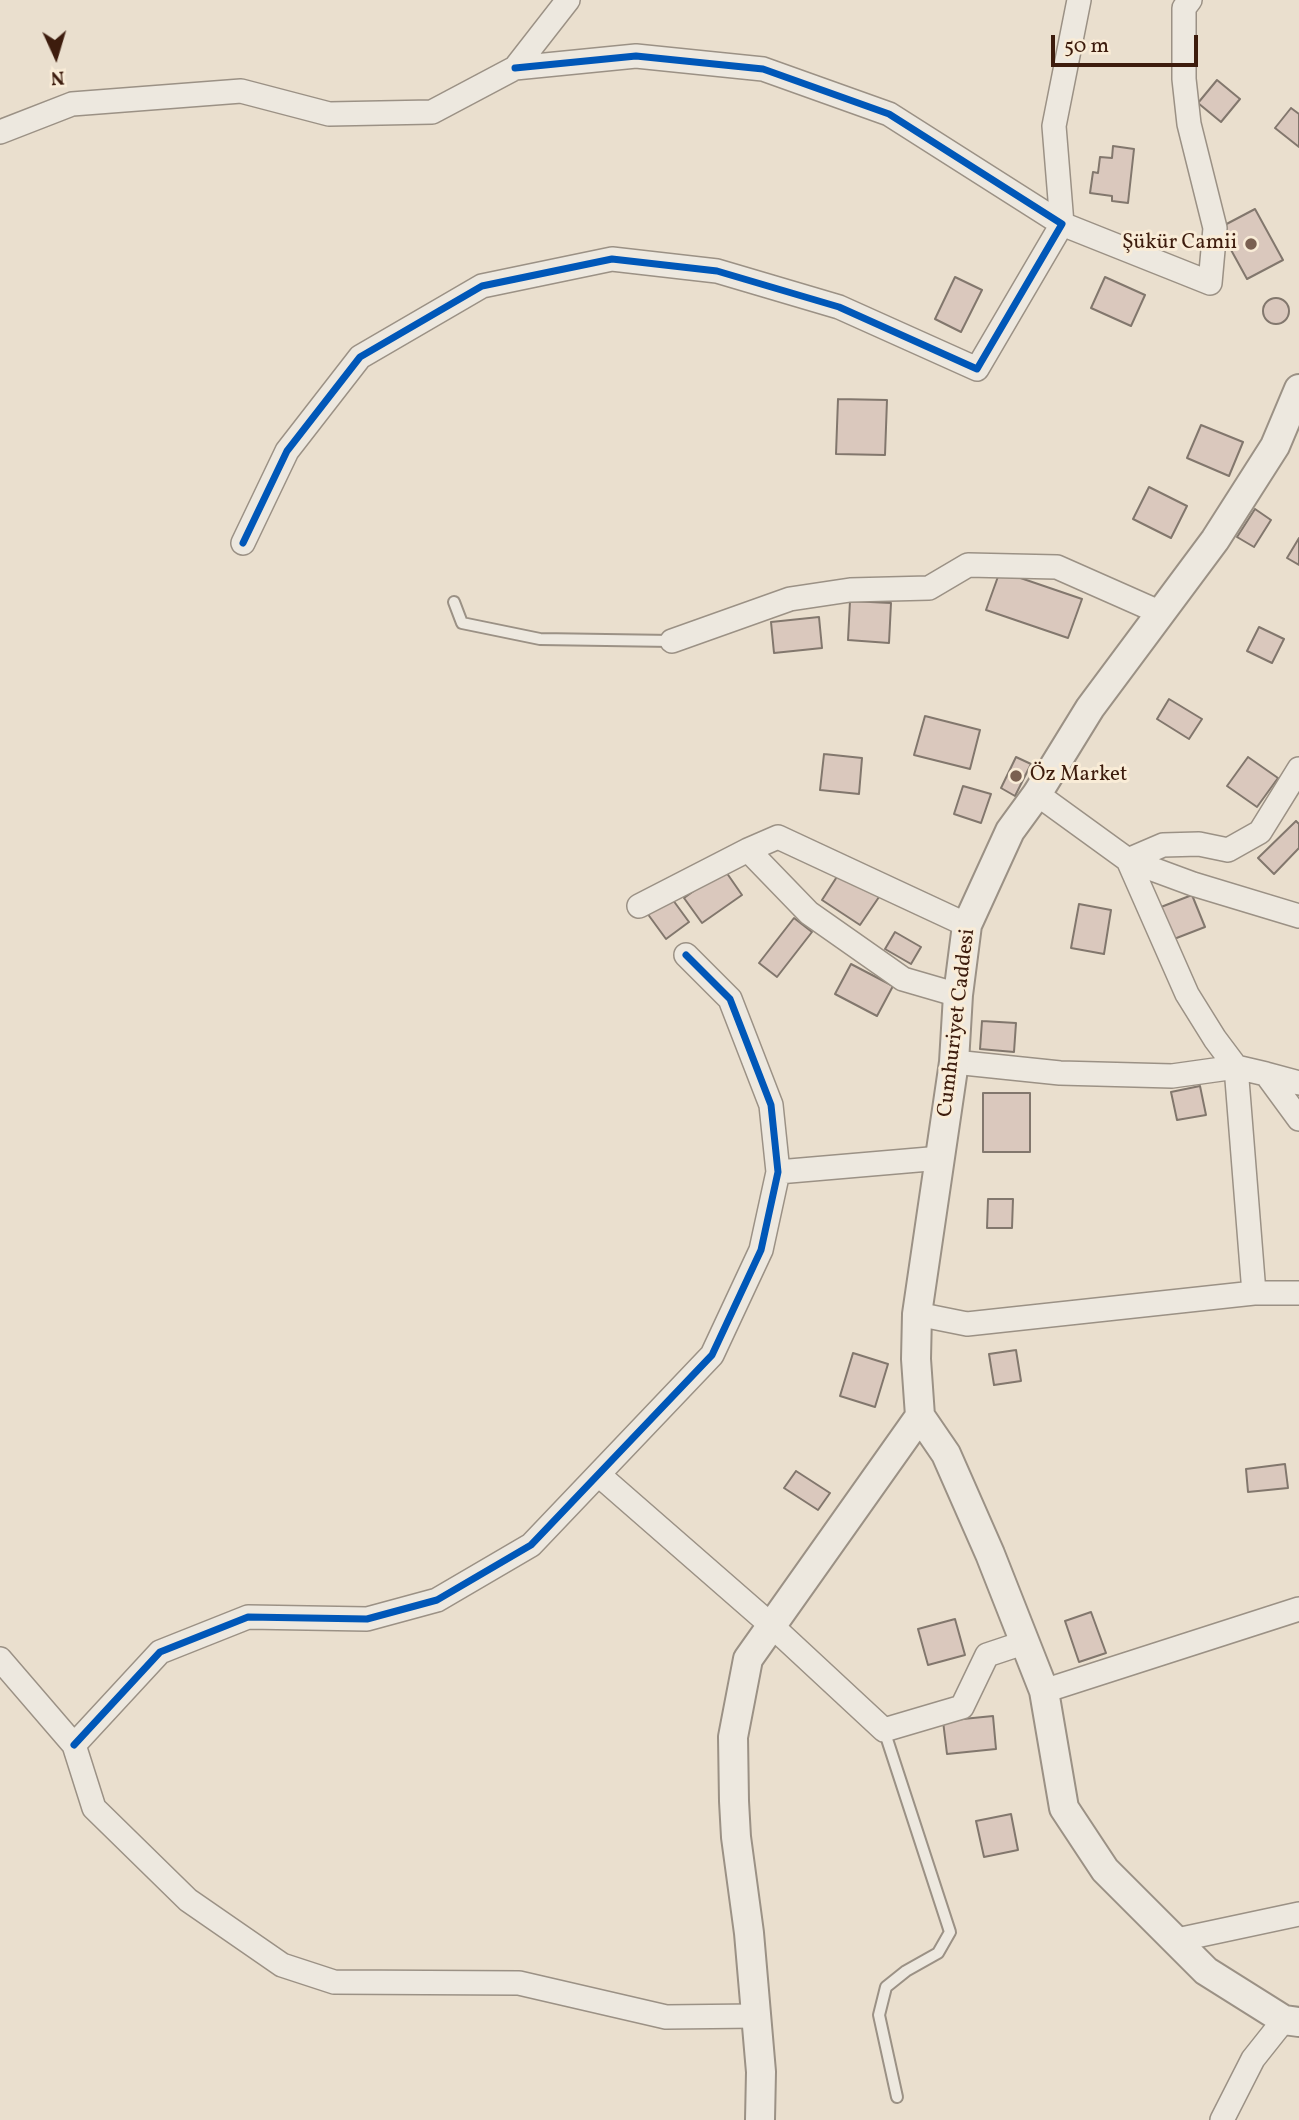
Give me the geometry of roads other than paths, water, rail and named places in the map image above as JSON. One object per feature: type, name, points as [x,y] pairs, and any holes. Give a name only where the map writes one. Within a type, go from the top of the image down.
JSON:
[{"type":"street","points":[[515,68],[568,0]]},
{"type":"street","points":[[243,543],[287,451],[360,356],[482,285],[612,259],[716,271],[839,307],[977,369],[1062,224],[1054,126],[1079,0]]},
{"type":"street","points":[[0,132],[72,104],[241,91],[330,114],[432,112],[515,68],[636,56],[763,69],[889,114],[1062,224],[1210,283],[1215,228],[1189,124],[1184,79],[1184,8],[1189,0]]},
{"type":"street","name":"Cumhuriyet Caddesi","points":[[920,1416],[916,1359],[917,1314],[954,1062],[958,995],[967,925],[1010,831],[1037,794],[1090,708],[1215,541],[1275,446],[1299,388]]},
{"type":"street","points":[[672,641],[790,599],[850,590],[929,588],[968,565],[1057,567],[1161,613]]},
{"type":"street","points":[[1128,860],[1163,845],[1199,844],[1228,850],[1260,832],[1299,769]]},
{"type":"street","points":[[1037,794],[1128,860],[1193,884],[1299,916]]},
{"type":"street","points":[[639,906],[778,837],[967,925]]},
{"type":"street","points":[[748,850],[809,913],[903,979],[958,995]]},
{"type":"street","points":[[1128,860],[1187,994],[1236,1067],[1254,1293]]},
{"type":"street","points":[[74,1745],[160,1652],[248,1617],[367,1619],[437,1600],[531,1545],[712,1355],[761,1250],[778,1172],[771,1105],[730,999],[686,955]]},
{"type":"street","points":[[954,1062],[1060,1073],[1172,1076],[1236,1067],[1299,1083]]},
{"type":"street","points":[[1265,1074],[1299,1119]]},
{"type":"street","points":[[778,1172],[941,1158]]},
{"type":"street","points":[[917,1314],[967,1324],[1254,1293],[1299,1293]]},
{"type":"street","points":[[760,2120],[761,2072],[749,1933],[736,1837],[733,1737],[748,1659],[920,1416],[946,1454],[990,1554],[1044,1691],[1064,1808],[1105,1870],[1206,1971],[1291,2021],[1252,2059],[1222,2120]]},
{"type":"street","points":[[599,1475],[772,1626],[884,1730],[962,1707],[986,1655],[1023,1643]]},
{"type":"street","points":[[1044,1691],[1299,1609]]},
{"type":"street","points":[[0,1659],[74,1745],[94,1808],[188,1900],[282,1965],[334,1982],[519,1983],[666,2017],[756,2016]]},
{"type":"street","points":[[1177,1940],[1299,1914]]},
{"type":"lane","points":[[454,602],[462,623],[540,639],[672,641]]},
{"type":"lane","points":[[884,1730],[950,1932],[938,1953],[906,1971],[886,1987],[879,2015],[897,2097]]},
{"type":"place","name":"Şükür Camii","points":[[1251,244]]},
{"type":"place","name":"Öz Market","points":[[1016,776]]}]
